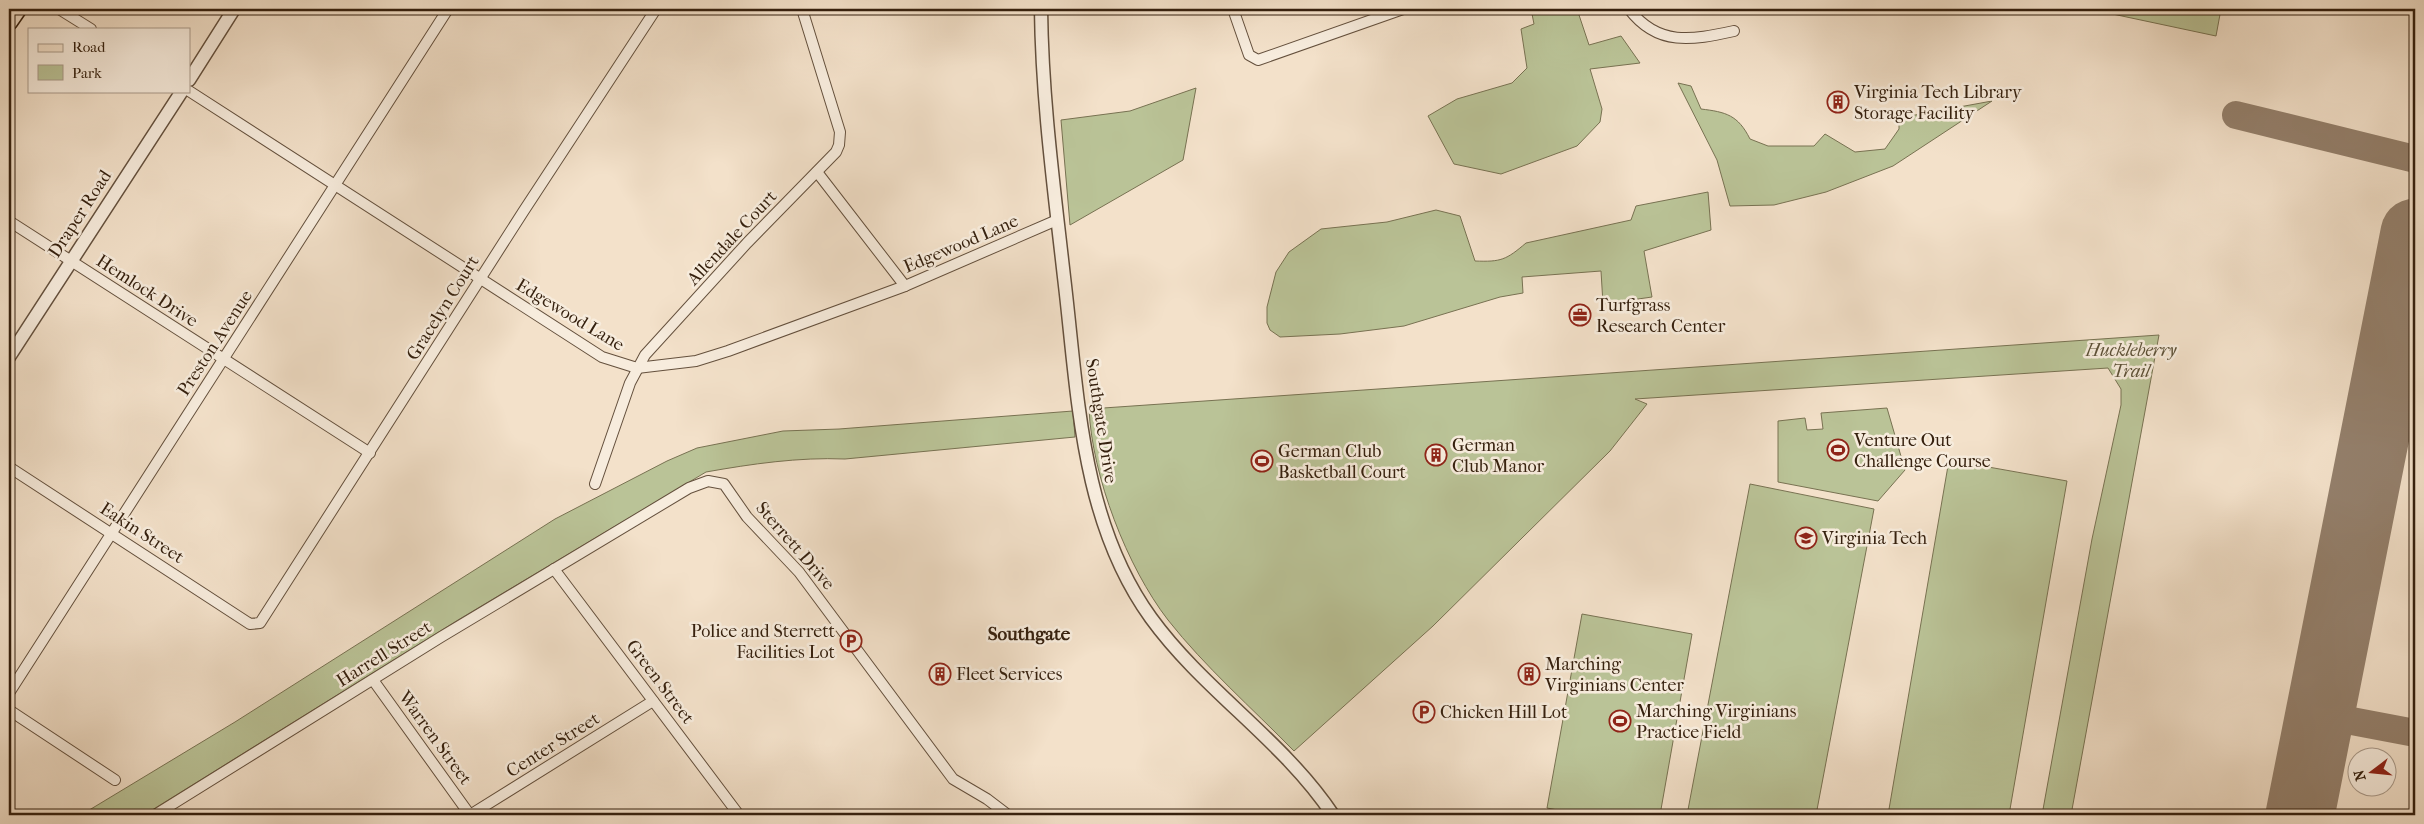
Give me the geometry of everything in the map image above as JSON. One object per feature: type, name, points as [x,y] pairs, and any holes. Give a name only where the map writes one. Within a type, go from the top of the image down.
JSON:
[{"type":"street","points":[[59,9],[89,28]]},
{"type":"street","points":[[190,78],[234,9]]},
{"type":"street","name":"Preston Avenue","points":[[9,693],[448,9]]},
{"type":"street","name":"Gracelyn Court","points":[[257,624],[263,620],[656,9]]},
{"type":"street","name":"Allendale Court","points":[[595,484],[637,368],[645,355],[747,243],[836,152],[841,139],[802,9]]},
{"type":"street","name":"Southgate Drive","points":[[1041,9],[1044,91],[1057,220],[1086,458],[1108,536],[1138,598],[1167,638],[1188,662],[1290,760],[1318,792],[1333,815]]},
{"type":"street","points":[[1233,9],[1249,55],[1253,59],[1260,60],[1403,9]]},
{"type":"street","points":[[1629,9],[1648,28],[1671,37],[1698,38],[1734,31]]},
{"type":"street","name":"Draper Road","points":[[9,357],[181,92]]},
{"type":"street","name":"Edgewood Lane","points":[[190,92],[602,357],[637,368],[696,361],[728,351],[905,286],[1057,220]]},
{"type":"street","points":[[817,172],[905,286]]},
{"type":"street","name":"Hemlock Drive","points":[[9,221],[370,452]]},
{"type":"street","name":"Eakin Street","points":[[9,467],[250,624],[257,624]]},
{"type":"street","name":"Sterrett Drive","points":[[632,523],[689,488],[708,481],[724,484],[747,517],[800,572],[952,779],[987,799],[1008,815]]},
{"type":"street","name":"Harrell Street","points":[[155,815],[632,523]]},
{"type":"street","name":"Green Street","points":[[554,569],[740,815]]},
{"type":"street","name":"Warren Street","points":[[374,680],[470,815]]},
{"type":"street","name":"Center Street","points":[[470,815],[653,701]]},
{"type":"street","points":[[9,710],[114,780]]},
{"type":"green space","points":[[1531,9],[1577,9],[1589,45],[1621,36],[1640,63],[1590,69],[1602,109],[1600,122],[1577,146],[1501,174],[1454,164],[1428,116],[1457,99],[1512,83],[1527,68],[1521,29],[1534,24]]},
{"type":"green space","points":[[2089,9],[2221,9],[2216,36]]},
{"type":"green space","points":[[1678,83],[1691,86],[1701,109],[1724,113],[1736,120],[1750,139],[1768,146],[1814,146],[1825,134],[1855,152],[1885,149],[1899,129],[1899,118],[1992,101],[1893,166],[1826,192],[1774,205],[1730,206],[1717,160]]},
{"type":"green space","points":[[1196,88],[1183,160],[1070,225],[1061,120],[1130,111]]},
{"type":"green space","points":[[1708,192],[1711,230],[1644,251],[1652,297],[1603,304],[1601,271],[1522,277],[1523,293],[1500,297],[1404,326],[1340,334],[1280,337],[1270,330],[1267,323],[1267,307],[1276,272],[1289,252],[1321,229],[1387,222],[1436,210],[1460,216],[1475,261],[1491,261],[1503,259],[1526,243],[1631,220],[1636,206]]},
{"type":"green space","name":"Huckleberry Trail","points":[[2159,335],[2071,815],[2042,815],[2092,539],[2121,405],[2121,389],[2108,368],[1635,399],[1647,404],[1610,451],[1433,626],[1294,751],[1197,654],[1168,620],[1153,598],[1126,548],[1114,520],[1097,463],[1089,409]]},
{"type":"green space","name":"Venture Out Challenge Course","points":[[1887,408],[1905,470],[1878,501],[1778,482],[1778,421],[1805,418],[1807,430],[1823,429],[1821,413]]},
{"type":"green space","points":[[1073,411],[1075,437],[845,459],[775,462],[706,472],[458,620],[144,815],[81,815],[235,722],[555,519],[667,461],[697,448],[783,431],[839,429]]},
{"type":"green space","points":[[1949,460],[2067,481],[2009,815],[1888,815]]},
{"type":"green space","points":[[1750,484],[1874,509],[1816,815],[1687,815]]},
{"type":"green space","name":"Marching Virginians Practice Field","points":[[1582,614],[1692,634],[1660,815],[1585,815],[1547,808]]},
{"type":"taxiway","points":[[2236,115],[2415,159]]},
{"type":"taxiway","points":[[2320,715],[2415,733]]},
{"type":"runway","points":[[2300,815],[2415,233]]},
{"type":"place","name":"Virginia Tech Library Storage Facility","points":[[1838,102]]},
{"type":"place","name":"Turfgrass Research Center","points":[[1580,315]]},
{"type":"place","name":"Venture Out Challenge Course","points":[[1838,450]]},
{"type":"place","name":"German Club Manor","points":[[1436,455]]},
{"type":"place","name":"German Club Basketball Court","points":[[1262,461]]},
{"type":"place","name":"Virginia Tech","points":[[1806,538]]},
{"type":"place","name":"Police and Sterrett Facilities Lot","points":[[851,641]]},
{"type":"place","name":"Fleet Services","points":[[940,674]]},
{"type":"place","name":"Marching Virginians Center","points":[[1529,674]]},
{"type":"place","name":"Chicken Hill Lot","points":[[1424,712]]},
{"type":"place","name":"Marching Virginians Practice Field","points":[[1620,721]]},
{"type":"district","name":"Southgate","points":[[1029,634]]}]
